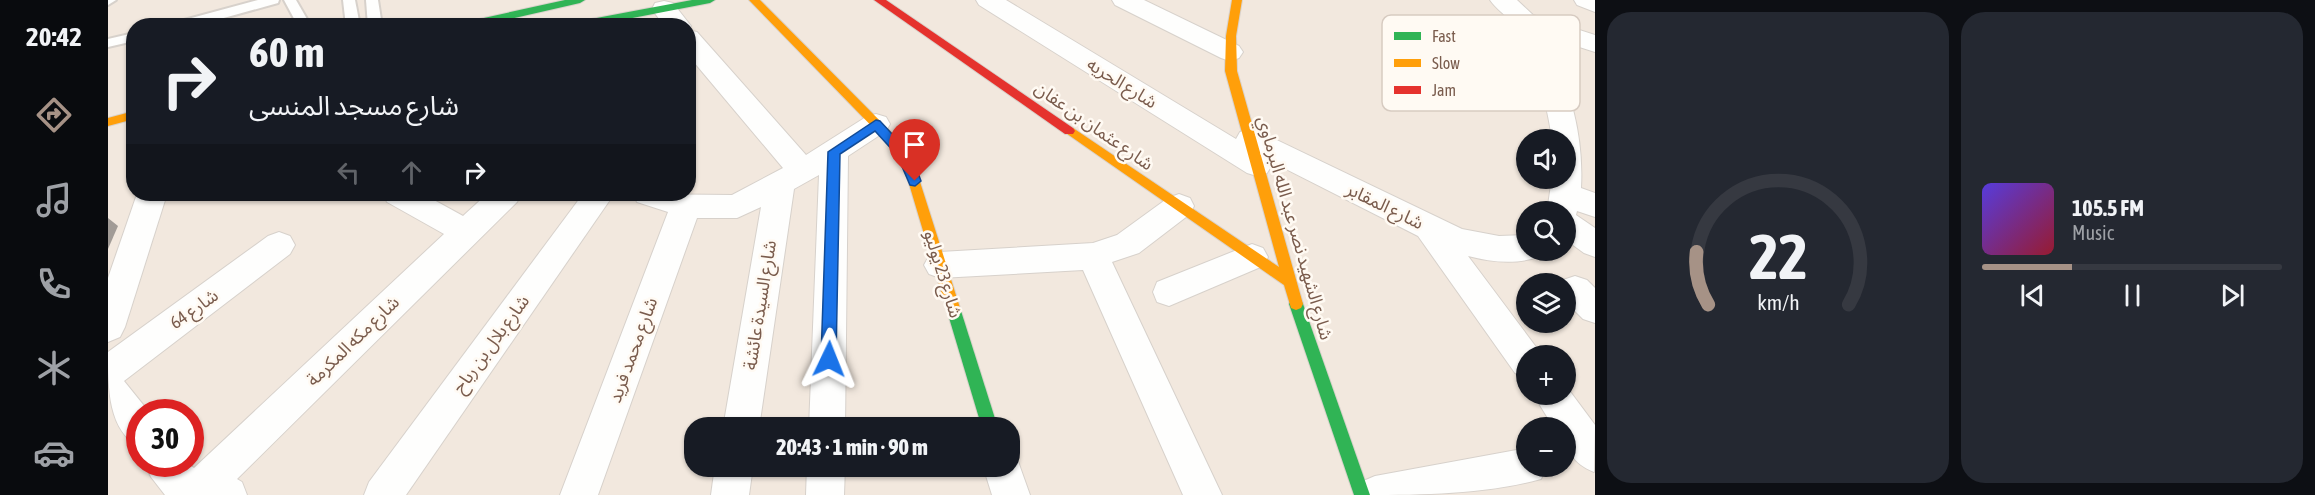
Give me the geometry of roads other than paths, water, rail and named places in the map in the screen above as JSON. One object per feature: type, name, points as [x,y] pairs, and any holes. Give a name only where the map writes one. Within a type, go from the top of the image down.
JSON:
[{"type":"street","points":[[498,18],[580,0]]},
{"type":"street","points":[[671,17],[710,0]]},
{"type":"street","name":"شارع 23 يوليو","points":[[754,0],[876,124],[902,152],[910,166],[987,417]]},
{"type":"street","name":"شارع عثمان بن عفان","points":[[879,0],[1288,281]]},
{"type":"street","name":"شارع الحريه","points":[[988,0],[1254,152]]},
{"type":"street","points":[[1124,0],[1230,52]]},
{"type":"street","name":"شارع الشهيد نصر عبد الله البرماوي","points":[[1236,0],[1230,52],[1231,71],[1288,281],[1362,495]]},
{"type":"street","points":[[1502,0],[1518,15]]},
{"type":"street","points":[[1586,0],[1595,4]]},
{"type":"street","points":[[1580,39],[1595,44]]},
{"type":"street","points":[[696,49],[791,177]]},
{"type":"street","points":[[1561,111],[1567,142],[1565,201]]},
{"type":"street","points":[[108,122],[126,117]]},
{"type":"street","points":[[670,201],[686,206],[729,208],[791,177],[876,124]]},
{"type":"street","points":[[827,417],[834,152]]},
{"type":"street","name":"شارع المقابر","points":[[1254,152],[1454,240],[1481,247],[1516,249]]},
{"type":"street","name":"شارع السيدة عائشة","points":[[743,417],[791,177]]},
{"type":"street","points":[[108,327],[150,201]]},
{"type":"street","points":[[411,201],[466,232]]},
{"type":"street","name":"شارع مكه المكرمة","points":[[191,485],[499,201]]},
{"type":"street","name":"شارع بلال بن رباح","points":[[383,495],[593,201]]},
{"type":"street","points":[[1576,208],[1595,205]]},
{"type":"street","name":"شارع محمد فريد","points":[[579,495],[686,206]]},
{"type":"street","points":[[940,265],[1093,256],[1128,244],[1179,206]]},
{"type":"street","points":[[1576,222],[1595,244]]},
{"type":"street","points":[[1428,228],[1516,347]]},
{"type":"street","name":"شارع 64","points":[[108,372],[279,245]]},
{"type":"street","points":[[1093,256],[1203,495]]},
{"type":"street","points":[[1168,292],[1252,256]]},
{"type":"street","points":[[108,388],[126,412]]},
{"type":"street","points":[[1557,405],[1585,456]]},
{"type":"street","points":[[1375,495],[1516,468]]},
{"type":"street","points":[[730,495],[732,477]]},
{"type":"street","points":[[825,495],[826,477]]},
{"type":"street","points":[[1005,477],[1011,495]]},
{"type":"lane","points":[[199,18],[237,4],[273,0]]},
{"type":"lane","points":[[290,0],[300,18]]},
{"type":"lane","points":[[350,0],[352,18]]},
{"type":"lane","points":[[372,0],[374,18]]},
{"type":"lane","points":[[108,43],[126,39]]}]
